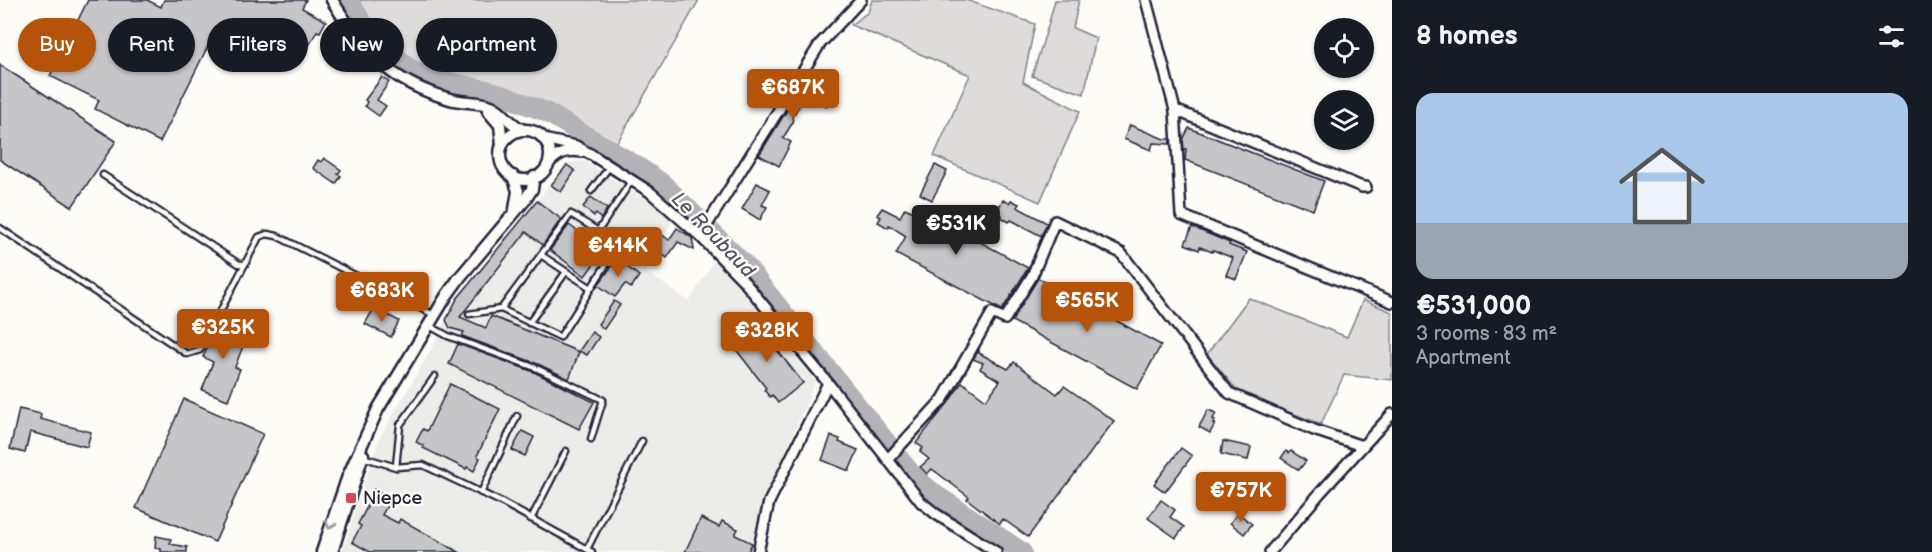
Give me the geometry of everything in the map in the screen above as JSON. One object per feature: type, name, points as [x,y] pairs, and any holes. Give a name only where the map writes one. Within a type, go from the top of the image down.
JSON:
[{"type":"street","points":[[332,0],[357,39],[395,76],[422,89],[468,103],[494,116],[502,130],[501,162],[504,169],[513,176],[525,180],[534,177],[544,171],[557,156],[568,151],[592,155]]},
{"type":"street","points":[[702,234],[820,44],[861,0]]},
{"type":"street","points":[[1146,0],[1175,110],[1181,215],[1392,302]]},
{"type":"street","points":[[468,103],[490,106],[512,125],[535,132],[543,139],[549,150],[548,164]]},
{"type":"street","points":[[1175,110],[1366,187]]},
{"type":"street","points":[[502,146],[512,134],[524,130]]},
{"type":"street","points":[[543,139],[576,146],[592,155],[651,192],[702,234],[828,383],[921,502],[996,552]]},
{"type":"street","points":[[508,219],[518,199],[513,176]]},
{"type":"street","points":[[322,552],[348,476],[378,409],[431,320],[460,277],[530,193],[534,177]]},
{"type":"street","points":[[888,459],[943,399],[992,313],[1005,319],[1032,276],[1055,221],[1121,253],[1229,393],[1314,430],[1362,446]]},
{"type":"street","points":[[758,552],[769,502],[828,383]]},
{"type":"street","points":[[1270,552],[1392,414]]},
{"type":"street","points":[[332,552],[363,457],[368,432]]},
{"type":"lane","points":[[591,191],[610,166]]},
{"type":"lane","points":[[103,175],[239,264],[245,264]]},
{"type":"lane","points":[[598,231],[632,180]]},
{"type":"lane","points":[[501,309],[571,214],[598,231],[616,249],[633,261]]},
{"type":"lane","points":[[0,228],[187,354],[200,350],[259,237],[267,234],[278,236],[431,320],[448,336],[536,368],[603,400],[591,438]]},
{"type":"lane","points":[[469,314],[501,309],[560,337],[616,249]]},
{"type":"lane","points":[[542,255],[591,288]]},
{"type":"lane","points":[[530,323],[566,272]]},
{"type":"lane","points":[[396,466],[400,425],[435,376]]},
{"type":"lane","points":[[481,492],[517,416]]},
{"type":"lane","points":[[363,457],[396,466],[423,465],[481,492],[590,551],[642,441]]},
{"type":"lane","points":[[531,519],[566,452]]},
{"type":"shaded area","points":[[358,0],[699,0],[617,143],[543,103],[429,72],[557,72],[557,18],[416,18],[416,64],[404,54],[404,18],[367,18]]},
{"type":"shaded area","points":[[872,0],[966,0],[1035,24],[1023,82],[1080,111],[1040,202],[934,156],[970,75],[851,25],[868,12]]},
{"type":"shaded area","points":[[1055,0],[1079,0],[1073,28],[1096,38],[1084,94],[1032,76]]},
{"type":"shaded area","points":[[584,161],[674,217],[646,272],[689,301],[716,258],[816,381],[768,491],[749,552],[342,552],[379,439],[434,344],[456,298],[568,163]]},
{"type":"shaded area","points":[[1249,298],[1347,337],[1363,300],[1392,312],[1392,380],[1344,375],[1321,424],[1240,394],[1207,354]]},
{"type":"building","points":[[88,0],[147,0],[161,7],[164,0],[306,0],[302,8],[320,18],[320,32],[317,31],[308,47],[308,18],[207,18],[207,48],[195,72],[160,142],[95,109],[99,100],[50,76],[52,72],[96,72],[96,18],[79,18]]},
{"type":"building","points":[[0,65],[116,141],[72,207],[0,160]]},
{"type":"building","points":[[382,77],[389,82],[377,100],[386,106],[379,116],[365,106],[367,102],[365,100]]},
{"type":"building","points":[[809,80],[834,91],[827,106],[813,100],[811,105],[802,101],[783,138],[791,142],[779,166],[759,155],[804,83]]},
{"type":"building","points":[[1130,125],[1164,139],[1170,139],[1170,144],[1153,143],[1151,150],[1124,139]]},
{"type":"building","points":[[1189,128],[1324,181],[1313,210],[1185,160],[1186,149],[1184,149],[1183,140]]},
{"type":"building","points":[[324,158],[341,170],[338,174],[341,176],[336,184],[313,168],[318,160],[321,162]]},
{"type":"building","points":[[567,165],[575,171],[561,192],[551,185]]},
{"type":"building","points":[[935,165],[947,171],[932,200],[920,194]]},
{"type":"building","points":[[757,183],[770,190],[762,205],[767,207],[760,220],[742,209]]},
{"type":"building","points":[[591,197],[607,209],[601,219],[583,207]]},
{"type":"building","points":[[1003,200],[1009,203],[1011,200],[1019,204],[1017,207],[1047,223],[1041,236],[1001,217],[1002,215],[996,212]]},
{"type":"building","points":[[537,201],[561,219],[543,245],[526,232],[460,317],[486,328],[491,316],[579,352],[569,379],[538,364],[462,336],[464,332],[450,328],[446,320],[457,299]]},
{"type":"building","points":[[882,208],[900,217],[905,208],[918,214],[920,209],[1028,268],[1002,310],[896,254],[906,236],[889,225],[888,228],[878,222],[881,217],[877,215]]},
{"type":"building","points":[[569,225],[604,250],[585,276],[550,250]]},
{"type":"building","points":[[1192,227],[1247,252],[1236,279],[1226,275],[1233,258],[1213,250],[1212,252],[1200,247],[1199,250],[1185,244]]},
{"type":"building","points":[[677,228],[692,238],[694,250],[678,242],[667,258],[656,250],[651,257],[643,251],[657,231],[669,240]]},
{"type":"building","points":[[617,259],[639,276],[631,288],[625,284],[615,297],[598,285]]},
{"type":"building","points":[[1038,278],[1161,345],[1137,389],[1012,321]]},
{"type":"building","points":[[614,301],[620,305],[604,329],[598,324]]},
{"type":"building","points":[[374,308],[399,321],[391,337],[365,324]]},
{"type":"building","points":[[224,315],[240,322],[231,342],[243,346],[235,367],[240,369],[228,400],[202,390],[213,362],[203,357]]},
{"type":"building","points":[[756,323],[803,383],[778,403],[764,390],[766,388],[731,343]]},
{"type":"building","points":[[592,332],[599,337],[587,355],[579,351]]},
{"type":"building","points":[[458,344],[534,372],[594,402],[579,429],[449,364]]},
{"type":"building","points":[[979,350],[979,353],[1008,369],[1014,362],[1057,394],[1064,386],[1114,421],[1028,537],[1003,519],[1000,524],[932,469],[927,474],[920,467],[929,459],[920,452],[923,448],[916,443],[962,382],[986,400],[1000,381],[980,369],[983,363],[973,359]]},
{"type":"building","points":[[450,384],[500,409],[477,456],[480,458],[474,471],[423,448],[424,446],[416,442],[423,429],[427,431]]},
{"type":"building","points":[[184,399],[263,434],[215,542],[136,508]]},
{"type":"building","points":[[19,409],[41,414],[40,419],[91,432],[87,447],[30,432],[25,453],[10,449]]},
{"type":"building","points":[[1208,410],[1216,413],[1213,419],[1215,420],[1213,424],[1215,424],[1210,433],[1199,427]]},
{"type":"building","points":[[522,431],[534,437],[525,456],[512,450]]},
{"type":"building","points":[[831,436],[858,450],[849,471],[822,460]]},
{"type":"building","points":[[1223,441],[1251,447],[1248,460],[1221,454]]},
{"type":"building","points":[[1181,448],[1192,456],[1165,492],[1154,484]]},
{"type":"building","points":[[1286,451],[1289,453],[1291,451],[1306,461],[1299,470],[1281,458]]},
{"type":"building","points":[[374,489],[391,498],[382,515],[398,523],[400,519],[459,552],[370,552],[352,542],[361,526],[358,524]]},
{"type":"building","points":[[1161,500],[1175,510],[1170,517],[1184,527],[1176,538],[1148,518]]},
{"type":"building","points":[[1238,513],[1252,524],[1244,534],[1230,523]]},
{"type":"building","points":[[701,518],[719,527],[722,521],[738,529],[735,535],[752,543],[748,552],[685,552]]},
{"type":"building","points":[[156,536],[171,539],[170,544],[187,547],[187,552],[161,552],[161,549],[155,548]]},
{"type":"waterway","name":"Le Roubaud","points":[[348,0],[364,25],[407,67],[427,77],[494,92],[546,112],[663,184],[745,265],[914,477],[936,495],[1022,552]]},
{"type":"place","name":"Niepce","points":[[351,498]]}]
